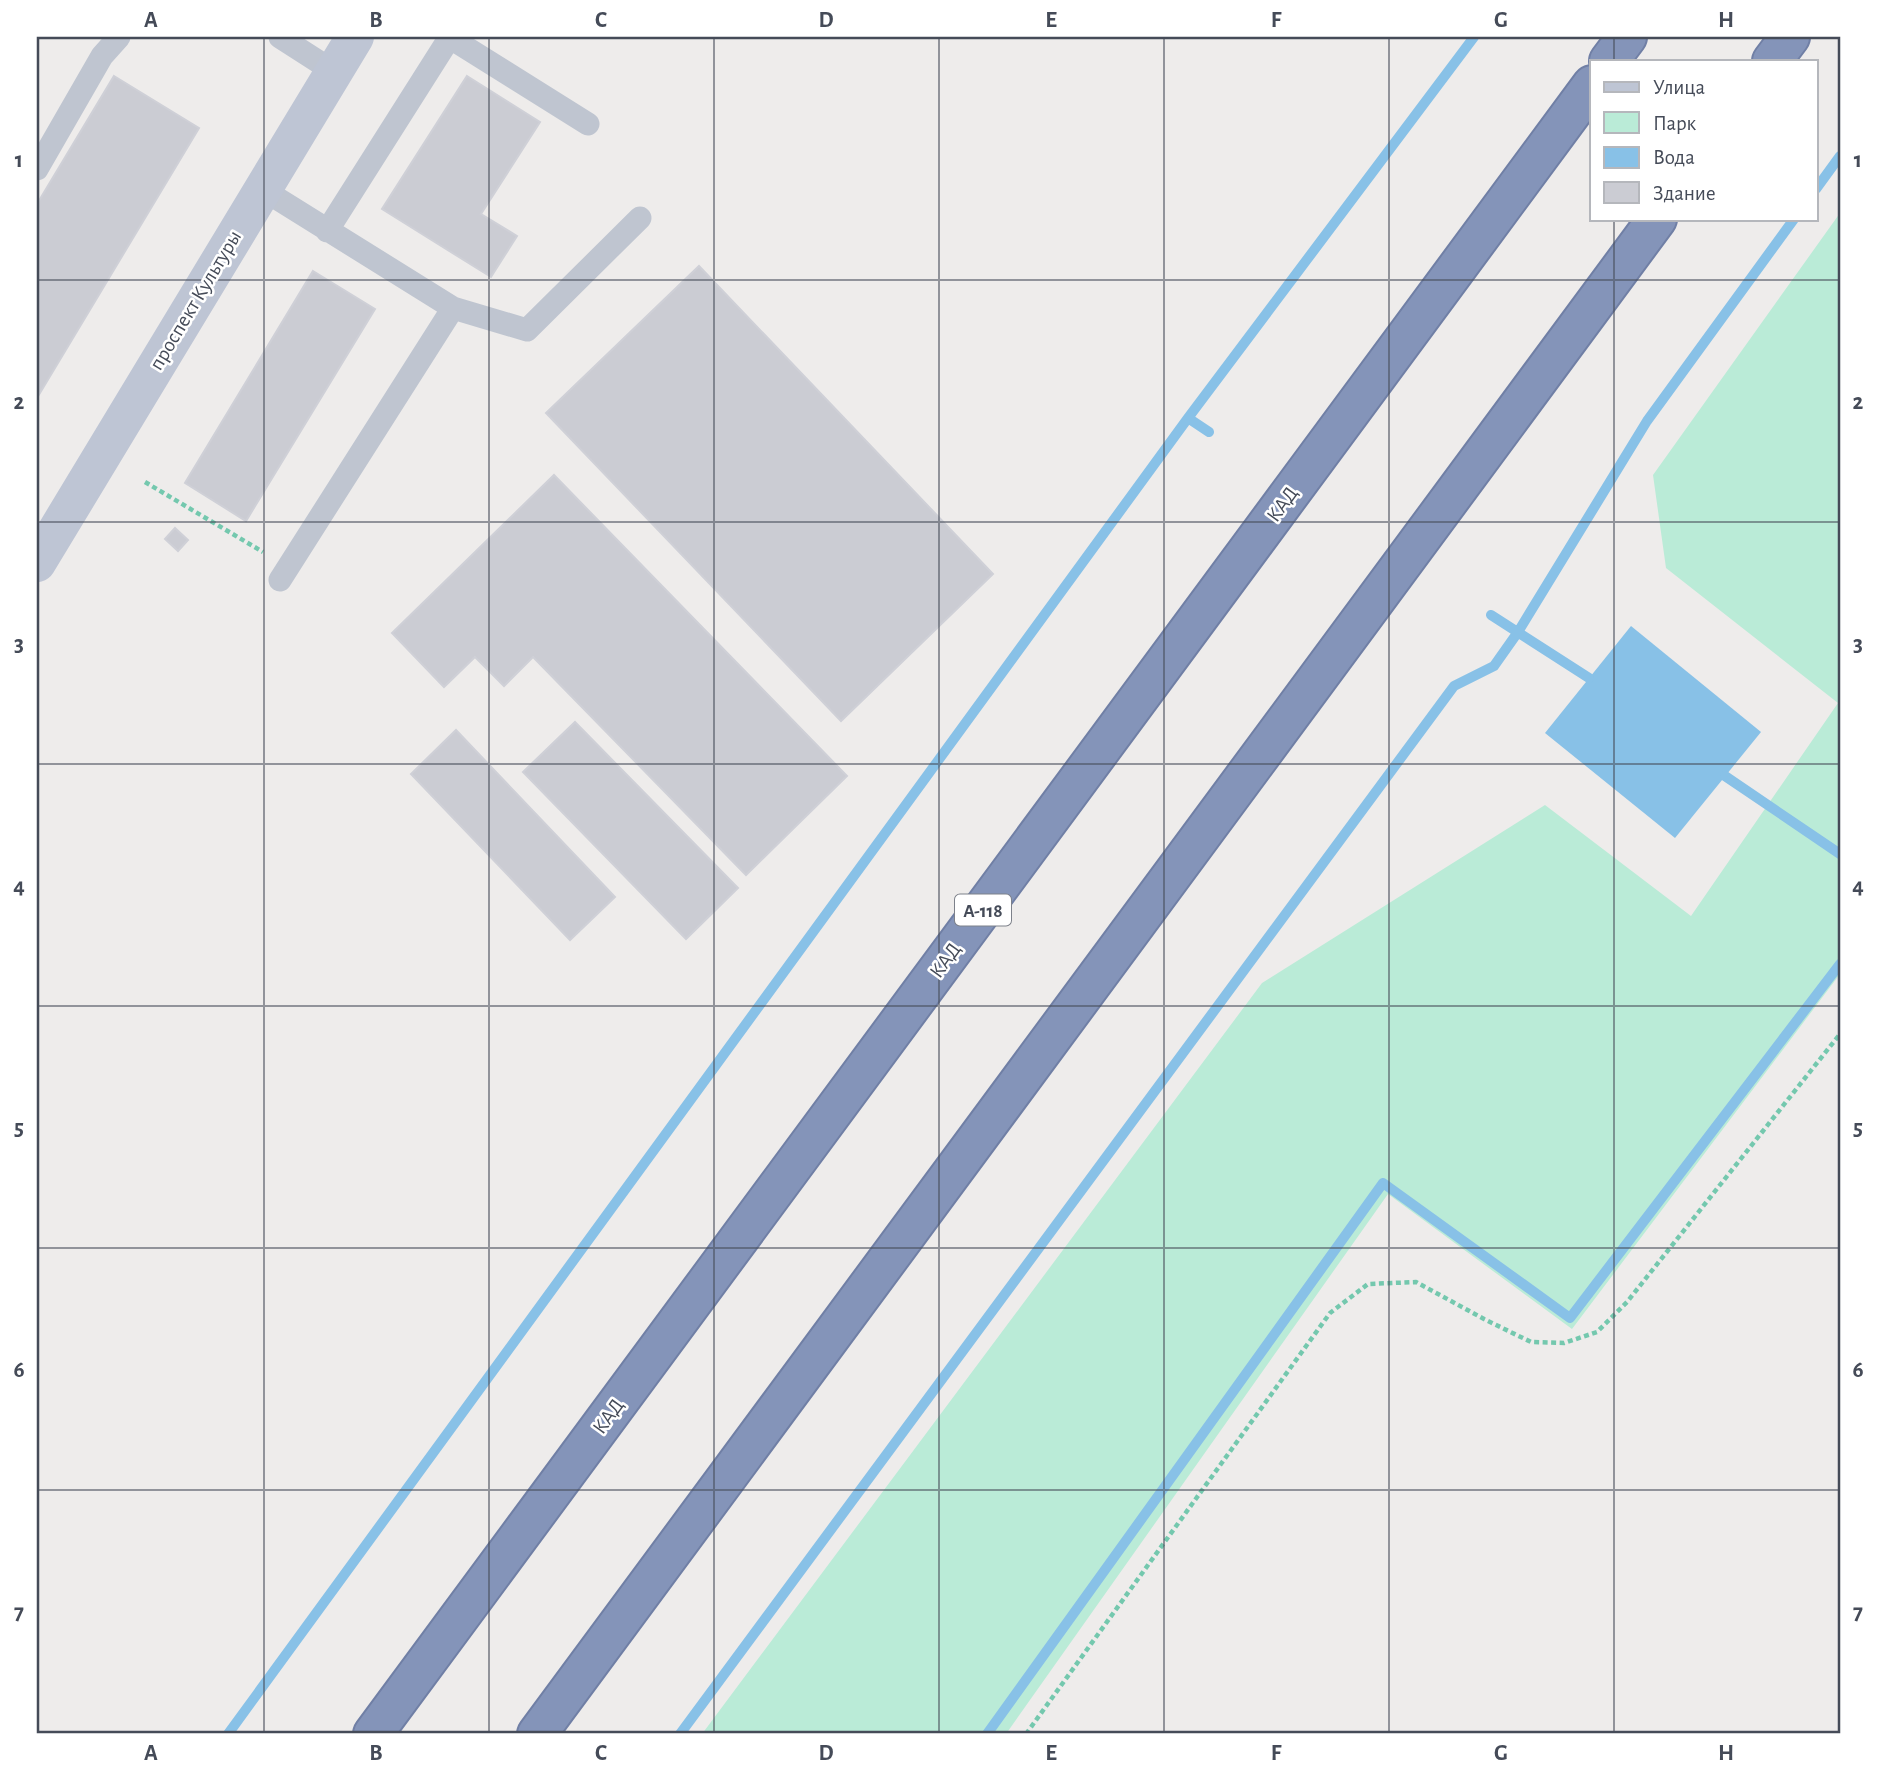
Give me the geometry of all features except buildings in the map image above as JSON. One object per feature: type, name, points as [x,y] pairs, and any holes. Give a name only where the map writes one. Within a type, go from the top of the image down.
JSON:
[{"type":"highway","points":[[1610,60],[1627,37]]},
{"type":"highway","points":[[1773,60],[1790,37]]},
{"type":"highway","name":"КАД","points":[[373,1734],[1590,88]]},
{"type":"highway","points":[[537,1734],[1656,220]]},
{"type":"street","name":"проспект Культуры","points":[[37,563],[355,37]]},
{"type":"lane","points":[[37,169],[102,56],[118,37]]},
{"type":"lane","points":[[280,37],[333,71]]},
{"type":"lane","points":[[327,231],[450,37],[588,124]]},
{"type":"lane","points":[[262,189],[453,308],[527,330],[640,218]]},
{"type":"lane","points":[[284,573],[453,308]]},
{"type":"path","points":[[145,482],[284,573]]},
{"type":"path","points":[[1026,1734],[1330,1313],[1368,1284],[1416,1282],[1531,1342],[1564,1343],[1597,1332],[1627,1302],[1840,1034]]},
{"type":"green space","points":[[1840,213],[1840,974],[1572,1329],[1388,1194],[1006,1734],[702,1734],[1262,983],[1545,805],[1691,916],[1838,703],[1666,568],[1653,475]]},
{"type":"water","points":[[1631,626],[1761,732],[1675,838],[1545,733]]},
{"type":"waterway","points":[[228,1734],[1188,418],[1474,37]]},
{"type":"waterway","points":[[1818,186],[1840,156]]},
{"type":"waterway","points":[[680,1734],[1454,686],[1494,666],[1518,632],[1647,421],[1793,220]]},
{"type":"waterway","points":[[1188,418],[1209,432]]},
{"type":"waterway","points":[[1491,615],[1589,678]]},
{"type":"waterway","points":[[1725,776],[1840,854]]},
{"type":"waterway","points":[[987,1734],[1383,1183],[1570,1318],[1840,964]]}]
